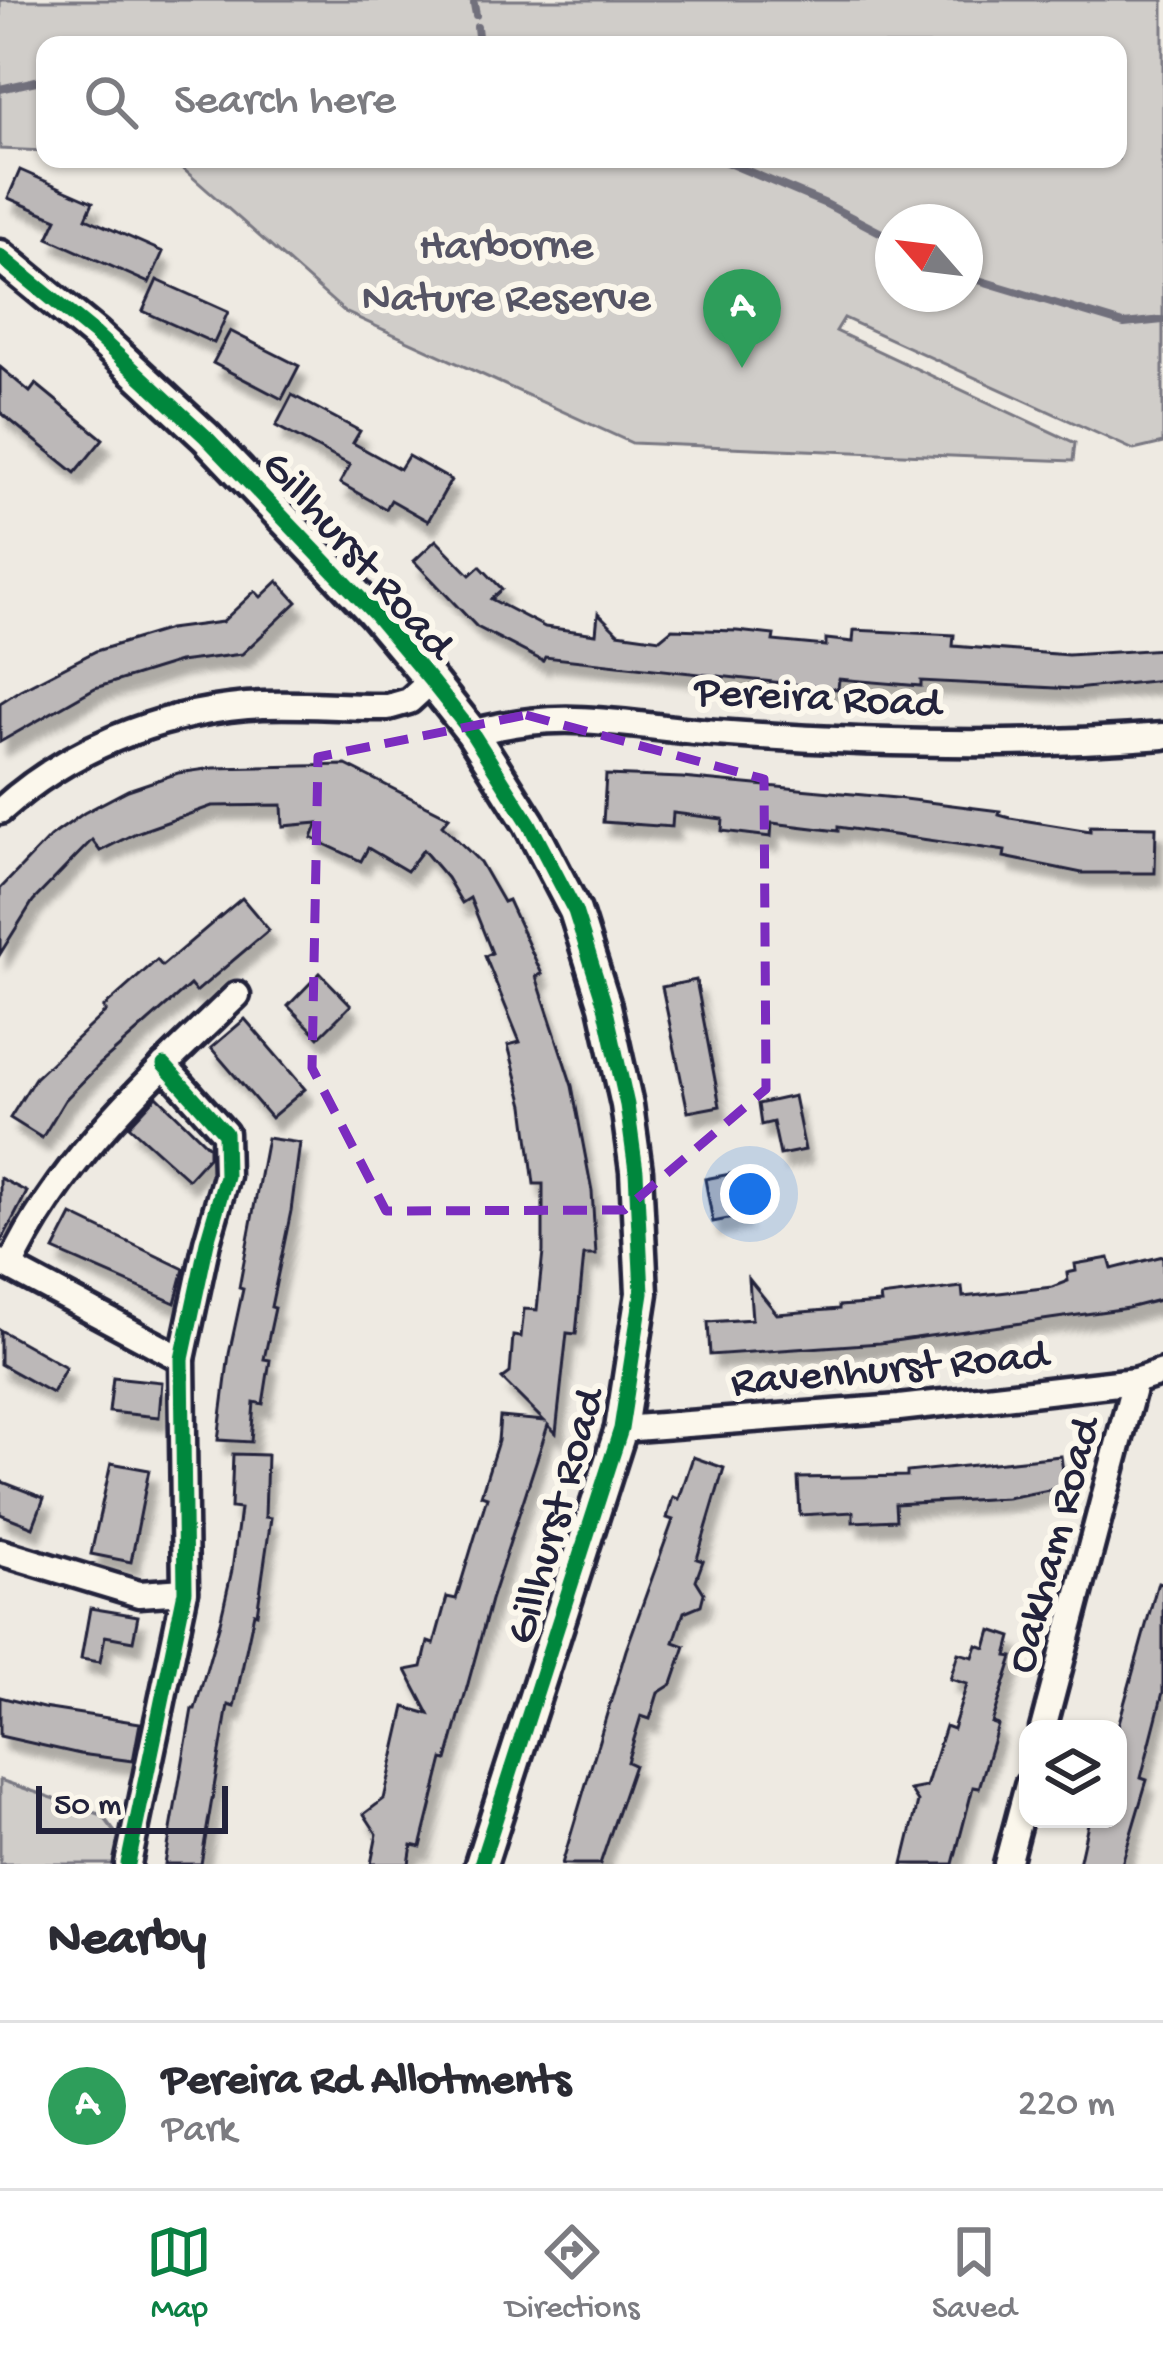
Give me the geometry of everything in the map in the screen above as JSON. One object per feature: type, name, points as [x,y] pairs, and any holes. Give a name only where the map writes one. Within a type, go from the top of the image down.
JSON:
[{"type":"street","name":"Gillhurst Road","points":[[0,256],[95,334],[206,437],[333,568],[431,681],[472,733],[529,823],[575,911],[605,1006],[636,1171],[642,1293],[621,1430],[481,1864]]},
{"type":"street","points":[[0,811],[70,758],[159,723],[248,706],[388,707],[409,701],[431,681]]},
{"type":"street","name":"Pereira Road","points":[[472,733],[520,720],[588,718],[715,733],[1049,745],[1163,736]]},
{"type":"street","points":[[182,1359],[5,1264],[72,1166],[135,1093],[237,995]]},
{"type":"street","points":[[128,1864],[184,1591],[182,1359],[226,1176],[226,1133],[164,1065]]},
{"type":"street","name":"Ravenhurst Road","points":[[621,1430],[899,1408],[1136,1381],[1163,1372]]},
{"type":"street","name":"Oakham Road","points":[[1045,1720],[1136,1381]]},
{"type":"street","points":[[0,1552],[139,1594],[184,1591]]},
{"type":"street","points":[[1007,1864],[1019,1819]]},
{"type":"highlighted area","points":[[526,715],[764,779],[766,1089],[624,1210],[386,1211],[312,1068],[318,757]]},
{"type":"green space","name":"Harborne Nature Reserve","points":[[0,0],[1163,0],[1163,443],[1134,450],[844,318],[836,331],[1075,443],[1073,461],[632,443],[345,312],[182,168],[1127,168],[1127,36],[36,36],[36,151],[0,149]]},
{"type":"green space","points":[[0,1780],[102,1815],[121,1840],[118,1864],[0,1864]]},
{"type":"building","points":[[20,170],[93,202],[86,218],[163,252],[149,283],[48,238],[57,219],[8,198]]},
{"type":"building","points":[[157,280],[228,312],[214,343],[143,311]]},
{"type":"building","points":[[230,331],[299,366],[282,399],[213,363]]},
{"type":"building","points":[[0,367],[30,392],[36,384],[103,439],[75,473],[0,412]]},
{"type":"building","points":[[292,395],[360,431],[353,443],[400,469],[408,456],[451,480],[428,521],[391,500],[386,509],[340,483],[350,465],[276,426]]},
{"type":"building","points":[[436,540],[470,575],[480,566],[502,589],[491,599],[545,627],[596,634],[598,613],[618,633],[660,639],[672,629],[737,631],[774,635],[773,641],[826,646],[826,639],[853,642],[854,630],[954,635],[953,646],[1068,655],[1163,649],[1163,680],[1075,689],[839,679],[838,689],[545,657],[543,661],[477,627],[414,561]]},
{"type":"building","points":[[278,581],[297,602],[242,654],[179,662],[95,688],[0,742],[0,703],[20,690],[96,651],[169,629],[222,622],[255,591],[261,597]]},
{"type":"building","points":[[346,765],[449,817],[442,825],[480,862],[503,902],[508,900],[542,974],[536,976],[572,1086],[592,1191],[596,1255],[584,1255],[576,1334],[567,1333],[556,1433],[548,1425],[491,1600],[447,1760],[443,1759],[421,1847],[412,1845],[409,1864],[371,1864],[377,1834],[364,1814],[384,1799],[405,1707],[429,1714],[406,1670],[422,1667],[447,1597],[456,1599],[487,1497],[481,1495],[498,1441],[500,1417],[544,1421],[502,1379],[510,1373],[513,1336],[521,1337],[524,1309],[537,1310],[543,1184],[534,1184],[524,1105],[508,1045],[520,1042],[485,956],[492,953],[470,898],[462,903],[423,850],[407,871],[368,848],[361,861],[312,838],[318,823],[283,826],[282,805],[212,806],[100,851],[92,840],[33,901],[0,954],[0,889],[50,837],[84,813],[128,790],[178,773]]},
{"type":"building","points":[[606,775],[896,798],[1000,811],[999,815],[1010,818],[1090,831],[1090,826],[1156,827],[1155,873],[1082,873],[1004,857],[1005,851],[838,827],[838,831],[772,823],[771,837],[722,831],[723,819],[673,813],[672,827],[603,822]]},
{"type":"building","points":[[242,898],[269,930],[196,992],[190,985],[100,1064],[65,1100],[42,1138],[10,1118],[35,1078],[106,1011],[103,1008],[157,960],[162,966]]},
{"type":"building","points":[[320,973],[351,1005],[319,1037],[288,1006]]},
{"type":"building","points":[[696,980],[720,1106],[688,1112],[662,987]]},
{"type":"building","points":[[245,1019],[305,1089],[271,1118],[211,1048]]},
{"type":"building","points":[[157,1096],[209,1147],[209,1156],[188,1179],[129,1126]]},
{"type":"building","points":[[794,1096],[805,1150],[780,1155],[773,1122],[761,1125],[758,1104]]},
{"type":"building","points":[[267,1138],[300,1143],[271,1307],[275,1308],[264,1359],[270,1360],[263,1404],[254,1402],[251,1442],[218,1440],[243,1289],[239,1288]]},
{"type":"building","points":[[735,1173],[743,1216],[713,1222],[705,1179]]},
{"type":"building","points":[[0,1178],[27,1192],[0,1244]]},
{"type":"building","points":[[72,1215],[184,1269],[175,1303],[54,1250]]},
{"type":"building","points":[[1163,1256],[1163,1299],[1128,1308],[880,1343],[710,1355],[708,1322],[752,1319],[749,1279],[777,1314],[881,1303],[880,1297],[962,1287],[963,1297],[1052,1287],[1068,1281],[1067,1273],[1076,1271],[1075,1264],[1109,1258],[1112,1269]]},
{"type":"building","points":[[0,1330],[66,1367],[52,1393],[0,1364]]},
{"type":"building","points":[[113,1377],[162,1382],[159,1417],[109,1412]]},
{"type":"building","points":[[233,1454],[267,1455],[265,1517],[271,1518],[257,1614],[234,1707],[228,1705],[201,1864],[165,1864],[192,1709],[232,1570],[240,1509],[231,1508]]},
{"type":"building","points":[[1061,1456],[1065,1487],[1007,1498],[895,1504],[896,1520],[853,1522],[853,1512],[800,1515],[798,1478],[907,1476],[907,1472]]},
{"type":"building","points":[[693,1457],[724,1468],[697,1559],[703,1561],[696,1580],[704,1593],[701,1605],[684,1612],[674,1642],[685,1646],[672,1684],[658,1693],[650,1719],[641,1716],[627,1762],[634,1765],[600,1864],[562,1864],[626,1650],[673,1520],[667,1518],[673,1497],[679,1499]]},
{"type":"building","points":[[111,1463],[149,1470],[131,1562],[91,1554]]},
{"type":"building","points":[[0,1481],[44,1498],[33,1527],[0,1514]]},
{"type":"building","points":[[1158,1582],[1163,1583],[1163,1692],[1141,1778],[1147,1780],[1122,1864],[1079,1864],[1087,1828],[1127,1828],[1127,1720],[1120,1720]]},
{"type":"building","points":[[90,1608],[138,1616],[133,1641],[105,1636],[100,1662],[81,1659]]},
{"type":"building","points":[[991,1630],[1012,1637],[1007,1656],[1013,1657],[992,1723],[998,1725],[979,1788],[973,1787],[953,1864],[903,1864],[918,1802],[910,1790],[926,1787],[945,1726],[953,1729],[967,1684],[950,1679],[958,1653],[973,1657],[977,1645],[986,1648]]},
{"type":"building","points":[[0,1697],[140,1723],[133,1761],[0,1736]]},
{"type":"waterway","points":[[474,4],[476,15]]},
{"type":"waterway","points":[[477,27],[478,36]]},
{"type":"waterway","points":[[0,89],[36,81]]},
{"type":"waterway","points":[[740,168],[875,230]]},
{"type":"waterway","points":[[983,281],[1124,324],[1163,320]]},
{"type":"cycle path","points":[[0,256],[95,334],[206,437],[373,612],[431,681],[472,733],[529,823],[575,911],[605,1006],[636,1171],[642,1293],[621,1429],[481,1864]]},
{"type":"cycle path","points":[[128,1864],[185,1591],[182,1359],[226,1176],[225,1133],[164,1065]]},
{"type":"place","name":"Pereira Rd Allotments","points":[[742,368]]}]
